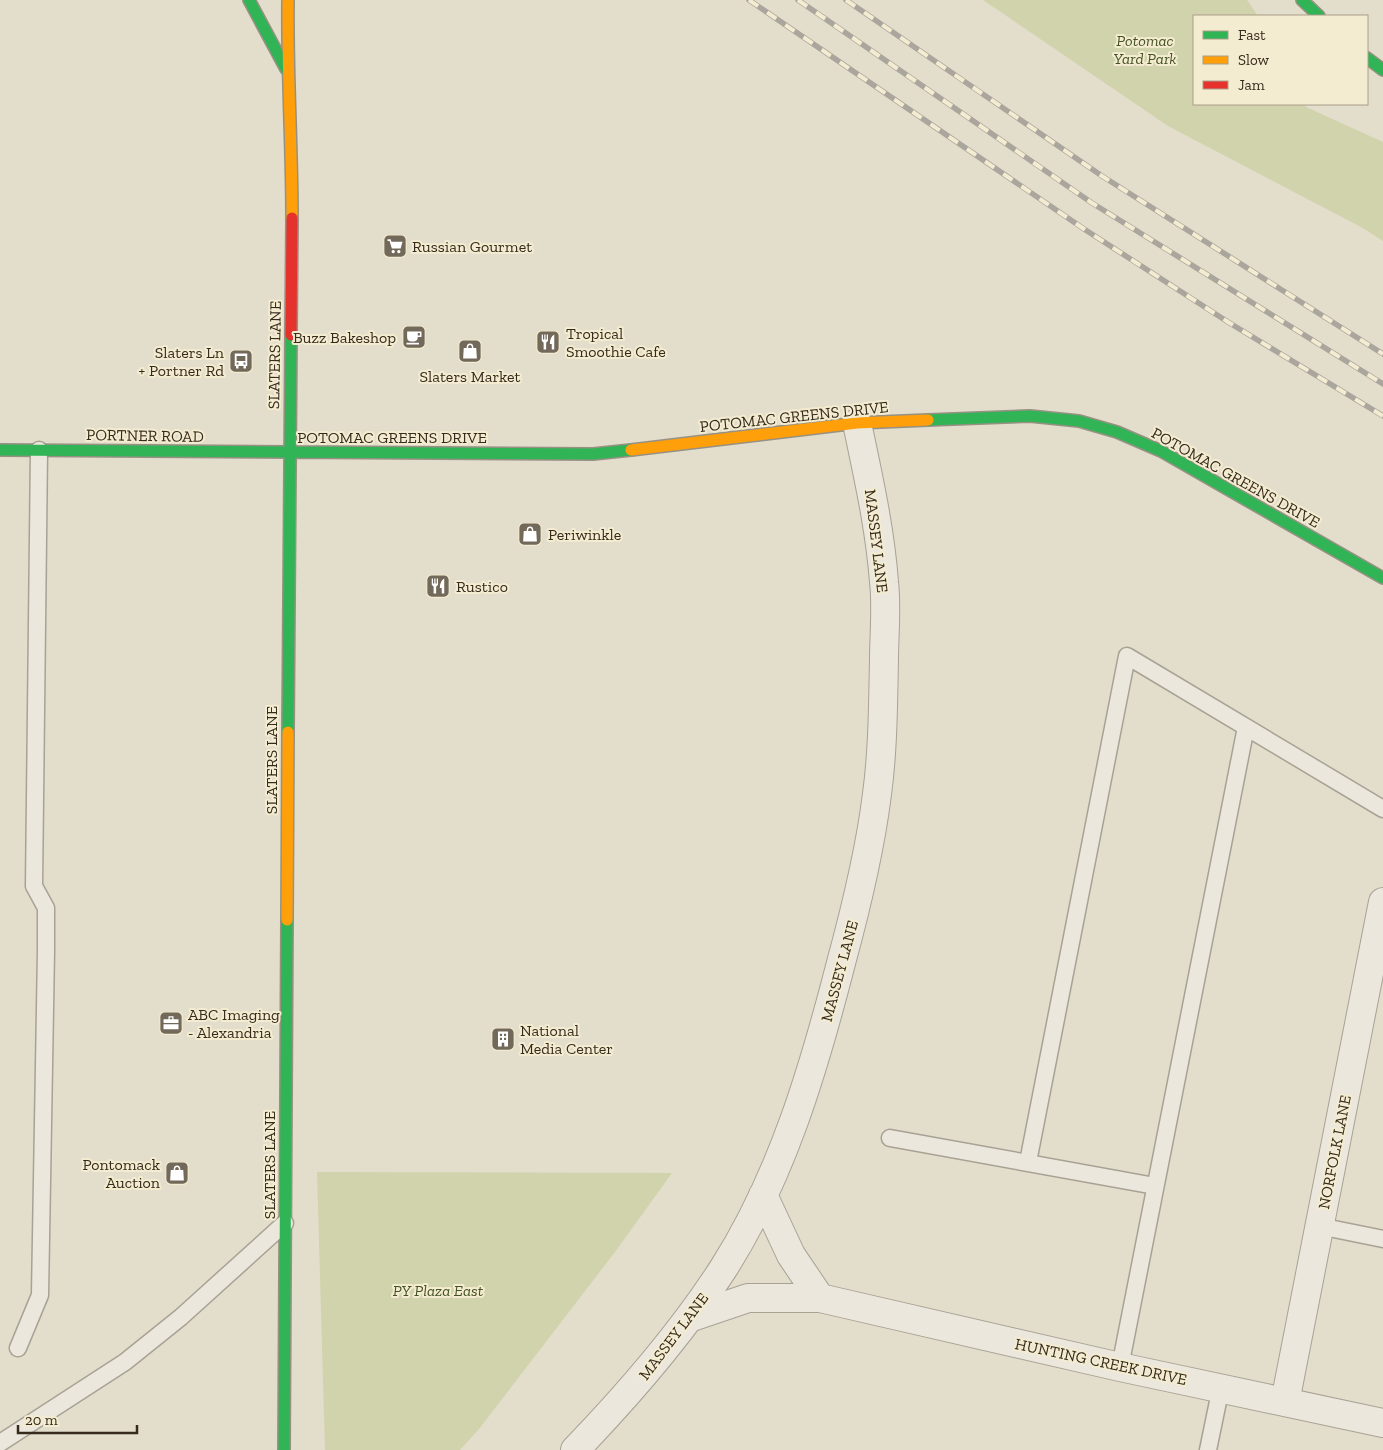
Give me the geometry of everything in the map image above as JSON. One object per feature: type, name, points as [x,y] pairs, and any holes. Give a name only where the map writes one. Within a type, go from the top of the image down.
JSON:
[{"type":"main road","name":"SLATERS LANE","points":[[249,0],[286,70]]},
{"type":"main road","name":"SLATERS LANE","points":[[284,1450],[292,139],[286,70],[288,0]]},
{"type":"main road","points":[[1302,0],[1318,15]]},
{"type":"main road","points":[[1368,59],[1383,70]]},
{"type":"main road","name":"POTOMAC GREENS DRIVE","points":[[289,453],[593,454],[856,423],[1030,416],[1080,421],[1117,432],[1161,451],[1383,578]]},
{"type":"main road","name":"PORTNER ROAD","points":[[0,450],[289,453]]},
{"type":"street","name":"MASSEY LANE","points":[[575,1450],[624,1400],[689,1318],[724,1268],[763,1195],[794,1122],[823,1035],[856,905],[877,794],[883,689],[885,585],[876,512],[856,423]]},
{"type":"street","name":"NORFOLK LANE","points":[[1285,1402],[1383,902]]},
{"type":"street","points":[[763,1195],[791,1255],[820,1298]]},
{"type":"street","name":"HUNTING CREEK DRIVE","points":[[689,1318],[748,1298],[820,1298],[1120,1367],[1383,1423]]},
{"type":"lane","points":[[18,1348],[40,1295],[46,908],[34,886],[38,450]]},
{"type":"lane","points":[[1028,1162],[1127,656],[1383,809]]},
{"type":"lane","points":[[1120,1367],[1246,727]]},
{"type":"lane","points":[[890,1138],[1155,1186]]},
{"type":"lane","points":[[0,1443],[125,1362],[182,1317],[285,1223]]},
{"type":"lane","points":[[1319,1226],[1383,1239]]},
{"type":"lane","points":[[1208,1450],[1221,1387]]},
{"type":"green space","name":"Potomac Yard Park","points":[[983,0],[1247,0],[1257,15],[1193,15],[1193,105],[1305,105],[1383,142],[1383,241],[1361,227],[1168,126]]},
{"type":"green space","name":"PY Plaza East","points":[[317,1172],[672,1173],[615,1252],[479,1429],[460,1450],[325,1450]]},
{"type":"railway","points":[[749,0],[1084,229],[1228,322],[1383,416]]},
{"type":"railway","points":[[798,0],[1092,203],[1383,384]]},
{"type":"railway","points":[[846,0],[1102,176],[1383,354]]},
{"type":"traffic: fast","points":[[249,0],[286,69]]},
{"type":"traffic: fast","points":[[1302,0],[1318,15]]},
{"type":"traffic: fast","points":[[1368,59],[1383,70]]},
{"type":"traffic: fast","points":[[288,732],[291,335]]},
{"type":"traffic: fast","points":[[928,420],[1030,416],[1079,421],[1117,432],[1161,451],[1383,578]]},
{"type":"traffic: fast","points":[[0,450],[593,454],[631,450]]},
{"type":"traffic: fast","points":[[284,1450],[287,920]]},
{"type":"traffic: slow","points":[[288,0],[292,218]]},
{"type":"traffic: slow","points":[[631,450],[857,423],[928,420]]},
{"type":"traffic: slow","points":[[287,920],[288,732]]},
{"type":"traffic: jam","points":[[291,335],[292,218]]},
{"type":"place","name":"Russian Gourmet","points":[[395,246]]},
{"type":"place","name":"Buzz Bakeshop","points":[[414,337]]},
{"type":"place","name":"Tropical Smoothie Cafe","points":[[548,342]]},
{"type":"place","name":"Slaters Market","points":[[470,351]]},
{"type":"place","name":"Slaters Ln + Portner Rd","points":[[241,361]]},
{"type":"place","name":"Periwinkle","points":[[530,534]]},
{"type":"place","name":"Rustico","points":[[438,586]]},
{"type":"place","name":"ABC Imaging - Alexandria","points":[[171,1023]]},
{"type":"place","name":"National Media Center","points":[[503,1039]]},
{"type":"place","name":"Pontomack Auction","points":[[177,1173]]}]
